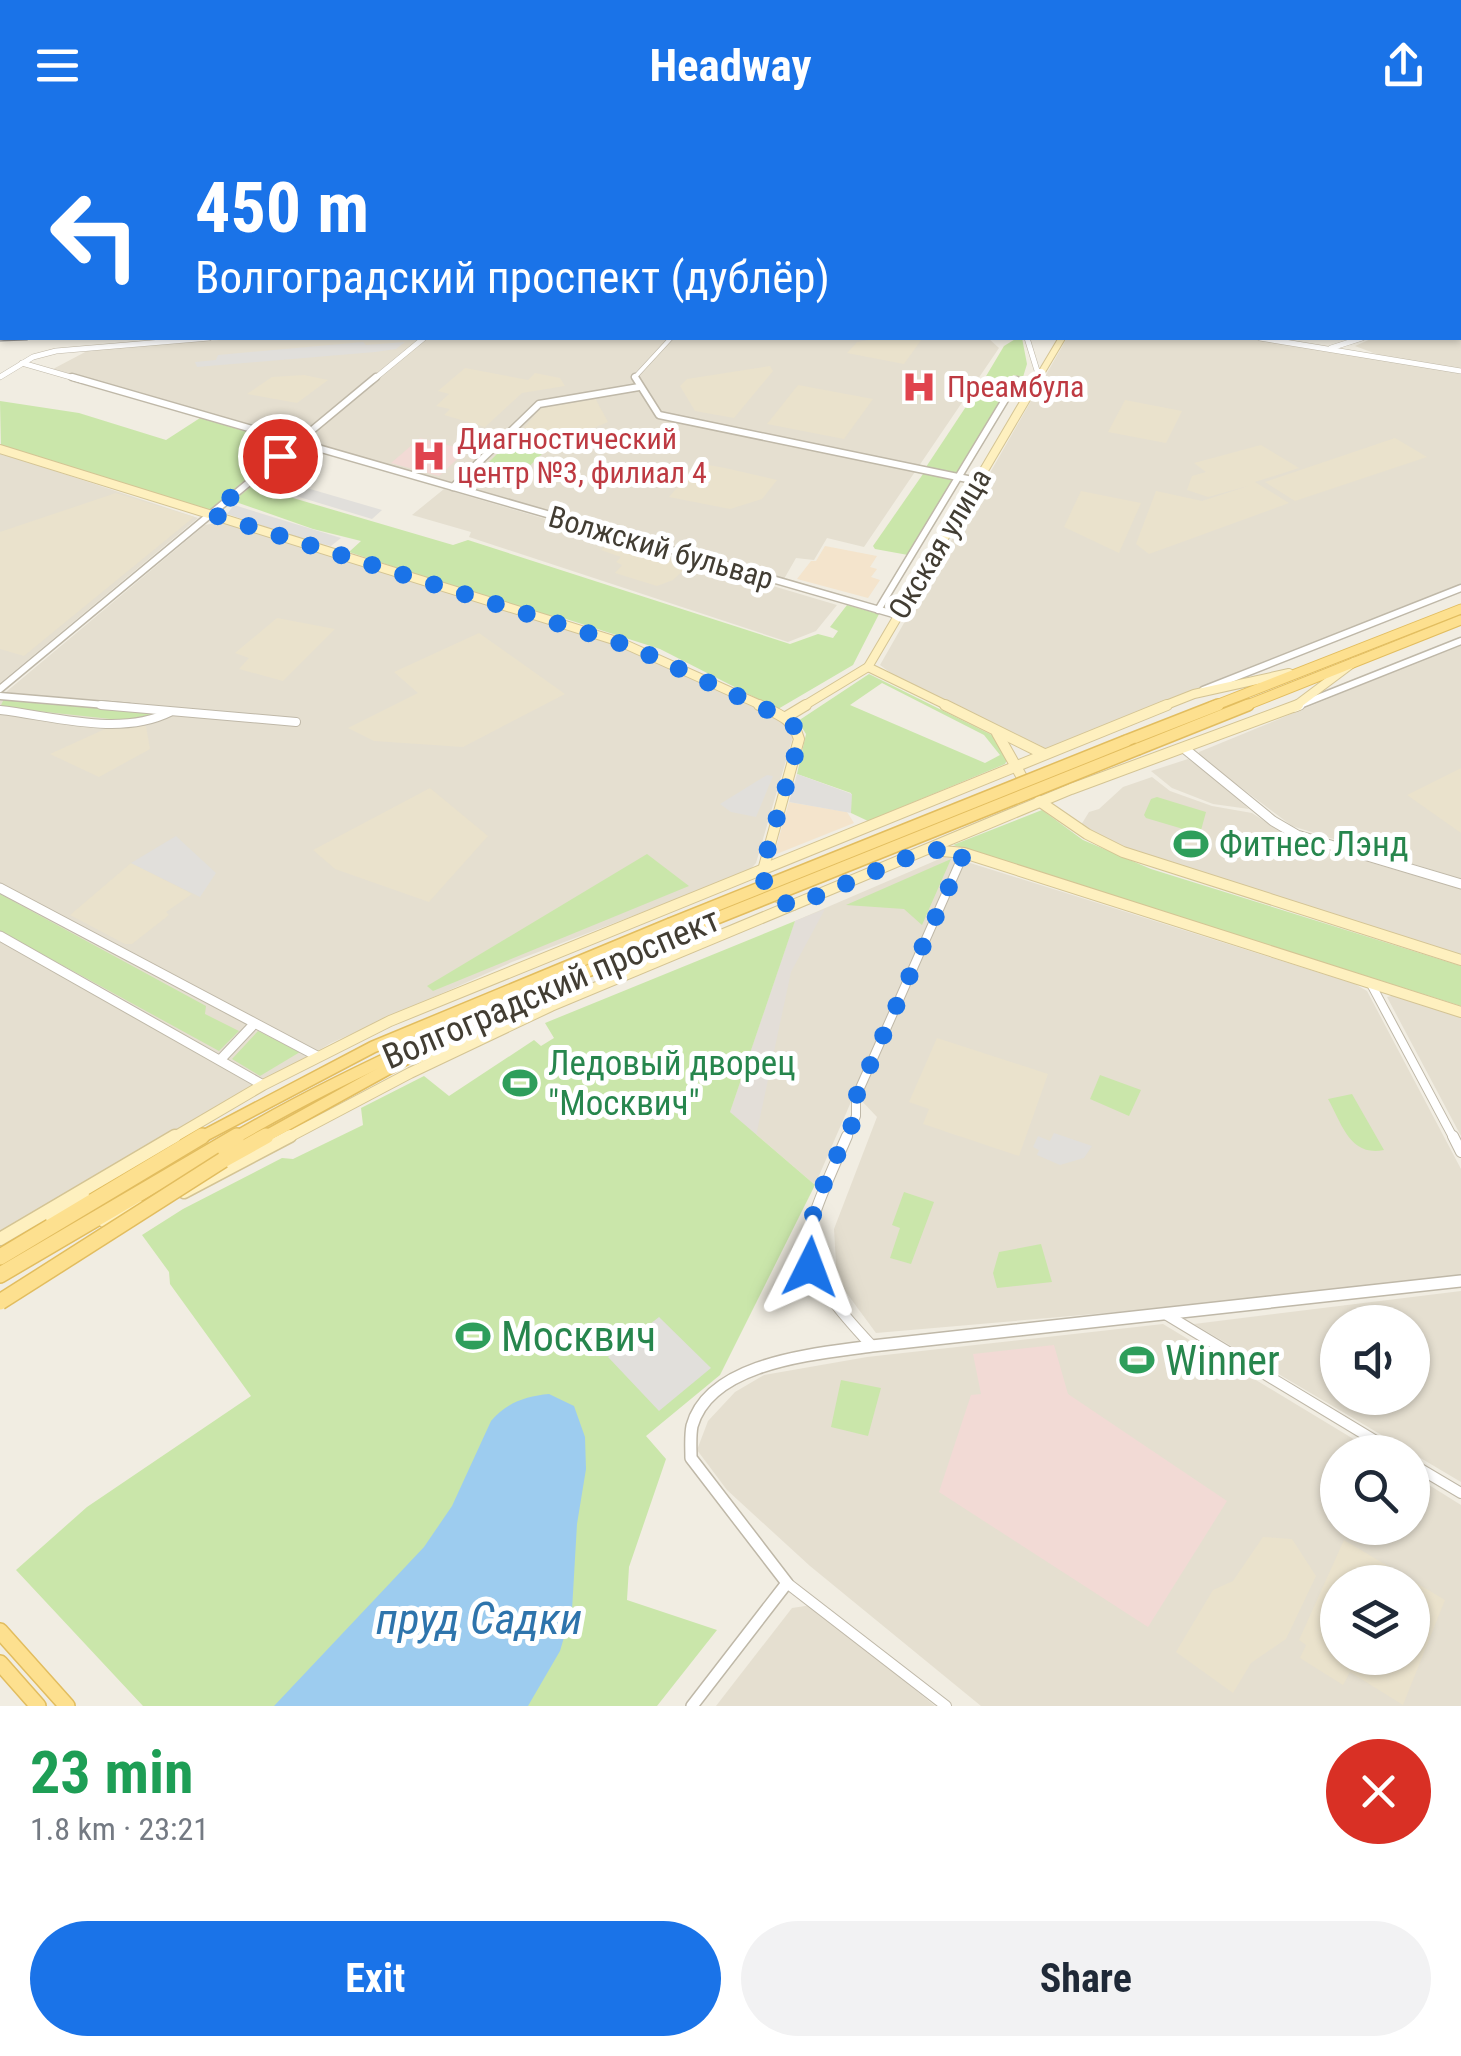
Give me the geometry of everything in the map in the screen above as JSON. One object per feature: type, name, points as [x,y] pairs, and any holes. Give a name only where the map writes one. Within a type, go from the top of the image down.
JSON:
[{"type":"main road","name":"Окская улица","points":[[786,718],[868,667],[1061,340]]},
{"type":"main road","points":[[0,449],[632,647],[786,718],[795,725],[800,738],[762,869],[767,889],[793,906]]},
{"type":"main road","name":"Волгоградский проспект","points":[[0,1274],[315,1091],[674,929],[1126,741],[1461,609]]},
{"type":"main road","name":"Волгоградский проспект","points":[[1,1256],[216,1128],[428,1022],[1138,749],[1461,620]]},
{"type":"main road","points":[[376,1076],[1068,790],[1295,707],[1355,662]]},
{"type":"main road","points":[[868,667],[1040,756]]},
{"type":"main road","points":[[0,1238],[317,1056],[462,990],[1194,694],[1310,669]]},
{"type":"main road","points":[[998,733],[1040,802],[1088,834],[1138,858],[1461,960]]},
{"type":"main road","points":[[1040,756],[1033,767],[1043,780],[1068,790]]},
{"type":"main road","points":[[916,854],[936,850],[964,853],[1461,1012]]},
{"type":"main road","points":[[722,886],[742,891],[752,900],[756,909],[752,923]]},
{"type":"main road","points":[[0,1298],[122,1221],[395,1080],[551,1006]]},
{"type":"main road","points":[[0,1298],[223,1160],[500,1007]]},
{"type":"main road","points":[[1,1256],[132,1160]]},
{"type":"main road","points":[[36,1253],[98,1223],[180,1194]]},
{"type":"main road","points":[[0,1631],[67,1706]]},
{"type":"main road","points":[[0,1663],[38,1706]]},
{"type":"street","points":[[0,377],[22,363],[56,350],[183,340]]},
{"type":"street","points":[[0,692],[422,340]]},
{"type":"street","points":[[669,340],[637,373],[639,387],[654,410],[664,417],[977,481]]},
{"type":"street","points":[[1028,340],[1038,378]]},
{"type":"street","points":[[1272,340],[1461,371]]},
{"type":"street","points":[[1322,348],[1356,340]]},
{"type":"street","points":[[1347,343],[1346,350],[1364,354]]},
{"type":"street","name":"Волжский бульвар","points":[[22,363],[898,615]]},
{"type":"street","points":[[878,610],[1017,380]]},
{"type":"street","points":[[453,487],[536,406],[639,387]]},
{"type":"street","points":[[986,435],[1007,430]]},
{"type":"street","points":[[910,558],[924,570]]},
{"type":"street","points":[[1194,694],[1461,588]]},
{"type":"street","points":[[1295,707],[1461,642]]},
{"type":"street","points":[[0,692],[296,722]]},
{"type":"street","points":[[0,710],[137,722],[163,718],[170,712]]},
{"type":"street","points":[[1185,749],[1273,821],[1298,835],[1461,884]]},
{"type":"street","points":[[872,1346],[821,1290],[807,1255],[811,1219],[856,1116],[856,1097],[964,853]]},
{"type":"street","points":[[0,888],[317,1056]]},
{"type":"street","points":[[0,936],[263,1085]]},
{"type":"street","points":[[1370,983],[1461,1152]]},
{"type":"street","points":[[222,1059],[254,1024]]},
{"type":"street","points":[[946,1706],[787,1583],[695,1465],[689,1448],[708,1398],[735,1376],[808,1356],[872,1346],[1461,1282]]},
{"type":"street","points":[[1166,1315],[1366,1435]]},
{"type":"street","points":[[1430,1475],[1461,1493]]},
{"type":"street","points":[[692,1706],[787,1583]]},
{"type":"shaded area","points":[[220,340],[990,340],[999,348],[864,547],[827,538],[814,560],[796,558],[784,579],[53,369],[89,350]]},
{"type":"shaded area","points":[[921,340],[904,364],[847,353],[857,342]]},
{"type":"shaded area","points":[[1066,340],[1258,340],[1461,373],[1461,585],[1048,749],[900,680],[880,665]]},
{"type":"shaded area","points":[[1368,340],[1461,340],[1461,369],[1379,355],[1355,346]]},
{"type":"shaded area","points":[[405,342],[396,349],[375,352],[197,367],[195,362],[216,360],[218,355]]},
{"type":"shaded area","points":[[770,366],[773,371],[734,418],[695,411],[680,386],[687,379]]},
{"type":"shaded area","points":[[465,368],[528,380],[535,373],[560,378],[565,386],[522,393],[485,427],[444,415],[450,409],[436,406],[449,394],[438,391]]},
{"type":"shaded area","points":[[304,375],[328,380],[297,403],[247,394],[272,377]]},
{"type":"shaded area","points":[[798,385],[873,399],[844,439],[767,424]]},
{"type":"shaded area","points":[[595,398],[608,422],[572,437],[549,437],[539,446],[513,441],[540,409],[561,401]]},
{"type":"shaded area","points":[[1125,400],[1182,411],[1166,443],[1108,432]]},
{"type":"shaded area","name":"Диагностический центр №3, филиал 4","points":[[420,438],[467,450],[439,476],[391,463]]},
{"type":"shaded area","points":[[1395,438],[1427,457],[1295,501],[1265,482]]},
{"type":"shaded area","points":[[1261,445],[1299,468],[1255,482],[1289,503],[1149,554],[1136,544],[1156,491],[1202,501],[1248,486],[1208,497],[1187,490],[1192,476],[1206,472],[1194,463]]},
{"type":"shaded area","points":[[0,453],[198,518],[0,683]]},
{"type":"shaded area","points":[[698,463],[777,480],[762,499],[730,509],[669,497]]},
{"type":"shaded area","points":[[276,479],[382,510],[372,519],[266,487]]},
{"type":"shaded area","points":[[444,489],[837,605],[816,631],[788,642],[412,515]]},
{"type":"shaded area","points":[[1081,491],[1141,503],[1119,553],[1064,527]]},
{"type":"shaded area","points":[[116,493],[194,517],[24,656],[0,649],[0,532]]},
{"type":"shaded area","points":[[234,505],[341,538],[331,546],[310,541],[227,514]]},
{"type":"shaded area","points":[[220,522],[581,632],[651,658],[782,721],[794,733],[756,863],[748,872],[512,962],[331,1043],[0,1235],[0,697],[205,525]]},
{"type":"shaded area","points":[[613,540],[690,564],[673,580],[657,586],[615,573],[622,565],[616,562],[621,557],[601,550]]},
{"type":"shaded area","points":[[825,546],[877,556],[870,567],[877,569],[871,577],[880,580],[868,598],[797,579]]},
{"type":"shaded area","points":[[277,618],[335,629],[283,681],[239,669],[249,658],[235,653]]},
{"type":"shaded area","points":[[479,633],[565,694],[463,747],[374,741],[348,728],[418,693],[394,672]]},
{"type":"shaded area","points":[[1461,644],[1461,879],[1292,826],[1199,756],[1199,752]]},
{"type":"shaded area","points":[[116,724],[146,726],[150,749],[99,777],[50,754]]},
{"type":"shaded area","points":[[1188,759],[1249,809],[1213,804],[1172,788],[1151,771]]},
{"type":"shaded area","points":[[1461,768],[1461,833],[1407,795]]},
{"type":"shaded area","points":[[797,774],[852,794],[851,813],[789,802]]},
{"type":"shaded area","points":[[767,775],[773,776],[756,817],[731,812],[720,804]]},
{"type":"shaded area","points":[[1152,777],[1170,791],[1212,806],[1252,813],[1313,846],[1461,889],[1461,955],[1142,855],[1081,825],[1089,812],[1099,809],[1123,787]]},
{"type":"shaded area","points":[[430,788],[488,836],[429,902],[335,869],[313,850]]},
{"type":"shaded area","points":[[789,802],[847,812],[854,823],[774,855]]},
{"type":"shaded area","points":[[176,836],[216,873],[200,897],[131,863]]},
{"type":"shaded area","points":[[951,854],[957,857],[815,1185],[730,1112],[795,921]]},
{"type":"shaded area","points":[[964,861],[1367,991],[1461,1169],[1461,1275],[1164,1308],[876,1333],[837,1280],[834,1229],[877,1117],[859,1098]]},
{"type":"shaded area","points":[[131,863],[192,894],[132,944],[125,944],[70,915]]},
{"type":"shaded area","points":[[825,909],[791,972],[756,1136],[730,1112],[795,921]]},
{"type":"shaded area","points":[[1395,995],[1461,1017],[1461,1136],[1387,997]]},
{"type":"shaded area","points":[[937,1038],[1048,1074],[1019,1156],[923,1124],[929,1109],[909,1102]]},
{"type":"shaded area","points":[[1054,1133],[1092,1146],[1084,1158],[1060,1165],[1037,1155],[1039,1150],[1033,1147],[1038,1136],[1050,1141]]},
{"type":"shaded area","points":[[1461,1291],[1461,1482],[1430,1464],[1430,1435],[1382,1435],[1348,1415],[1430,1415],[1430,1305],[1348,1305]]},
{"type":"shaded area","points":[[1320,1308],[1320,1399],[1194,1324]]},
{"type":"shaded area","points":[[659,1317],[711,1368],[659,1411],[608,1357]]},
{"type":"shaded area","points":[[1163,1324],[1347,1435],[1320,1435],[1320,1545],[1430,1545],[1430,1486],[1461,1505],[1461,1706],[981,1706],[810,1566],[727,1490],[697,1450],[708,1421],[735,1392],[764,1375],[867,1357]]},
{"type":"shaded area","points":[[1054,1345],[1068,1394],[1227,1501],[1148,1627],[939,1492],[971,1395],[981,1394],[973,1354]]},
{"type":"shaded area","points":[[1263,1537],[1292,1539],[1316,1576],[1286,1639],[1251,1663],[1233,1693],[1176,1652],[1213,1590],[1233,1581]]},
{"type":"shaded area","points":[[1342,1545],[1352,1545],[1386,1565],[1333,1565]]},
{"type":"shaded area","points":[[1430,1591],[1445,1600],[1430,1638]]},
{"type":"shaded area","points":[[1320,1593],[1320,1671],[1300,1658],[1306,1645],[1299,1640]]},
{"type":"shaded area","points":[[812,1605],[935,1706],[716,1706],[792,1608]]},
{"type":"shaded area","points":[[1327,1675],[1348,1675],[1343,1685]]},
{"type":"shaded area","points":[[1355,1675],[1415,1675],[1403,1705]]},
{"type":"green space","points":[[1022,340],[1027,364],[1023,377],[1013,375],[1010,380],[1014,381],[1006,393],[979,388],[1004,346]]},
{"type":"green space","points":[[977,390],[1006,395],[957,474],[926,467]]},
{"type":"green space","points":[[0,401],[79,413],[166,440],[200,418],[281,442],[282,448],[210,510],[1,447]]},
{"type":"green space","points":[[509,442],[545,451],[514,481],[479,472]]},
{"type":"green space","points":[[927,473],[955,480],[908,555],[875,549],[873,546]]},
{"type":"green space","points":[[252,486],[453,545],[468,540],[790,644],[818,634],[833,638],[838,631],[830,627],[847,605],[879,614],[853,665],[778,709],[660,649],[563,618],[527,611],[349,552],[361,541],[233,501]]},
{"type":"green space","points":[[869,674],[996,737],[1008,758],[1005,764],[868,821],[851,813],[851,793],[797,774],[806,734],[798,721]],"holes":[[[882,683],[984,735],[1000,755],[985,763],[850,705]]]},
{"type":"green space","points":[[4,699],[164,714],[120,720],[0,707]]},
{"type":"green space","points":[[1157,797],[1206,812],[1200,834],[1146,818],[1151,799]]},
{"type":"green space","points":[[1042,810],[1083,840],[1151,869],[1461,966],[1461,1006],[953,845]]},
{"type":"green space","points":[[647,854],[689,886],[433,991],[427,986]]},
{"type":"green space","points":[[951,859],[922,925],[904,909],[846,905]]},
{"type":"green space","points":[[0,894],[206,1006],[205,1014],[239,1031],[219,1051],[0,931]]},
{"type":"green space","name":"Москвич","points":[[795,921],[730,1112],[815,1185],[720,1375],[646,1436],[666,1459],[629,1567],[627,1600],[717,1630],[657,1706],[143,1706],[16,1570],[87,1507],[251,1396],[170,1284],[169,1272],[142,1235],[183,1209],[282,1158],[293,1159],[363,1125],[361,1108],[424,1076],[449,1096],[534,1040],[541,1046],[554,1038],[545,1023]]},
{"type":"green space","points":[[258,1031],[300,1052],[260,1076],[232,1059]]},
{"type":"green space","points":[[1100,1075],[1141,1090],[1129,1116],[1090,1099]]},
{"type":"green space","points":[[1352,1094],[1384,1150],[1372,1151],[1355,1144],[1343,1128],[1328,1099]]},
{"type":"green space","points":[[904,1192],[934,1202],[911,1264],[890,1258],[900,1228],[892,1225]]},
{"type":"green space","points":[[1041,1244],[1052,1282],[997,1288],[993,1273],[999,1252]]},
{"type":"green space","points":[[841,1380],[881,1388],[868,1436],[831,1427]]},
{"type":"water","name":"пруд Садки","points":[[549,1394],[574,1406],[585,1437],[586,1469],[577,1524],[572,1610],[560,1651],[528,1706],[274,1706],[424,1547],[452,1506],[491,1421],[517,1402]]},
{"type":"place","name":"Преамбула","points":[[919,387]]},
{"type":"place","name":"Диагностический центр №3, филиал 4","points":[[429,456]]},
{"type":"place","name":"Фитнес Лэнд","points":[[1191,844]]},
{"type":"place","name":"Ледовый дворец \"Москвич\"","points":[[520,1083]]},
{"type":"place","name":"Москвич","points":[[473,1336]]},
{"type":"place","name":"Winner","points":[[1137,1360]]},
{"type":"route","points":[[280,456],[211,514],[632,647],[791,721],[800,738],[762,869],[767,889],[782,902],[793,906],[916,854],[936,850],[964,853],[856,1097],[856,1116],[811,1219],[807,1245],[810,1267]]}]
